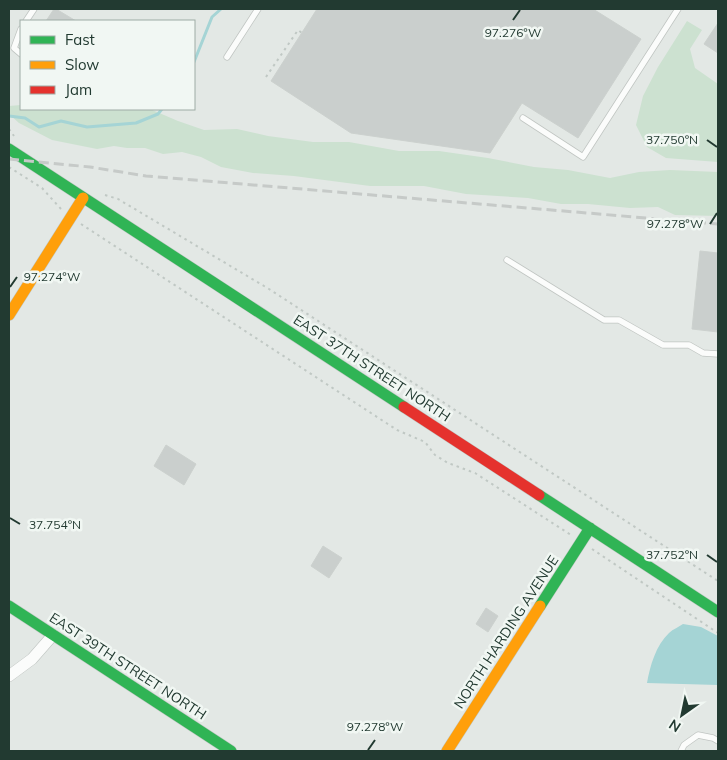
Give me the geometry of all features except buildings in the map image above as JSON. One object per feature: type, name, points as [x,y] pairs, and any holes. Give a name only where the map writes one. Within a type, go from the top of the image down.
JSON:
[{"type":"main road","name":"EAST 37TH STREET NORTH","points":[[9,150],[718,612]]},
{"type":"main road","points":[[9,315],[83,198]]},
{"type":"main road","name":"NORTH HARDING AVENUE","points":[[447,751],[590,528]]},
{"type":"main road","name":"EAST 39TH STREET NORTH","points":[[9,606],[231,751]]},
{"type":"street","points":[[9,676],[32,659],[53,635]]},
{"type":"lane","points":[[27,20],[34,9]]},
{"type":"lane","points":[[228,57],[258,9]]},
{"type":"lane","points":[[522,118],[583,156],[678,9]]},
{"type":"lane","points":[[20,32],[14,48],[20,53]]},
{"type":"lane","points":[[507,260],[604,320],[619,320],[663,345],[689,345],[703,353],[718,354]]},
{"type":"lane","points":[[681,751],[684,745],[698,735],[713,738],[718,742]]},
{"type":"path","points":[[266,77],[298,30],[302,33]]},
{"type":"path","points":[[9,129],[14,136]]},
{"type":"path","points":[[9,167],[42,188],[63,212],[70,217],[397,430],[425,442],[434,454],[448,463],[474,473],[718,633]]},
{"type":"path","points":[[104,195],[118,199],[269,289],[718,581]]},
{"type":"green space","points":[[687,21],[702,30],[690,49],[695,68],[718,84],[718,162],[666,158],[647,147],[636,125],[643,96],[658,67]]},
{"type":"green space","points":[[20,105],[20,110],[152,110],[204,130],[237,129],[268,136],[313,142],[349,142],[399,151],[439,151],[610,178],[639,172],[670,170],[718,172],[718,216],[675,215],[658,207],[630,208],[588,204],[561,204],[528,198],[466,194],[424,186],[370,186],[294,176],[253,173],[221,167],[201,157],[182,152],[163,154],[145,148],[114,146],[97,149],[52,140],[19,123],[9,114],[9,106]]},
{"type":"water","points":[[683,624],[701,627],[718,636],[718,685],[647,683],[660,643]]},
{"type":"waterway","points":[[195,60],[212,17],[221,9]]},
{"type":"waterway","points":[[9,116],[25,118],[39,127],[61,121],[87,127],[136,123],[158,114],[161,110]]},
{"type":"railway","points":[[9,159],[90,167],[146,176],[718,224]]},
{"type":"traffic: fast","points":[[9,149],[404,407]]},
{"type":"traffic: fast","points":[[539,495],[718,612]]},
{"type":"traffic: fast","points":[[540,606],[590,528]]},
{"type":"traffic: fast","points":[[9,606],[231,751]]},
{"type":"traffic: slow","points":[[9,315],[83,198]]},
{"type":"traffic: slow","points":[[447,751],[540,606]]},
{"type":"traffic: jam","points":[[404,407],[539,495]]}]
